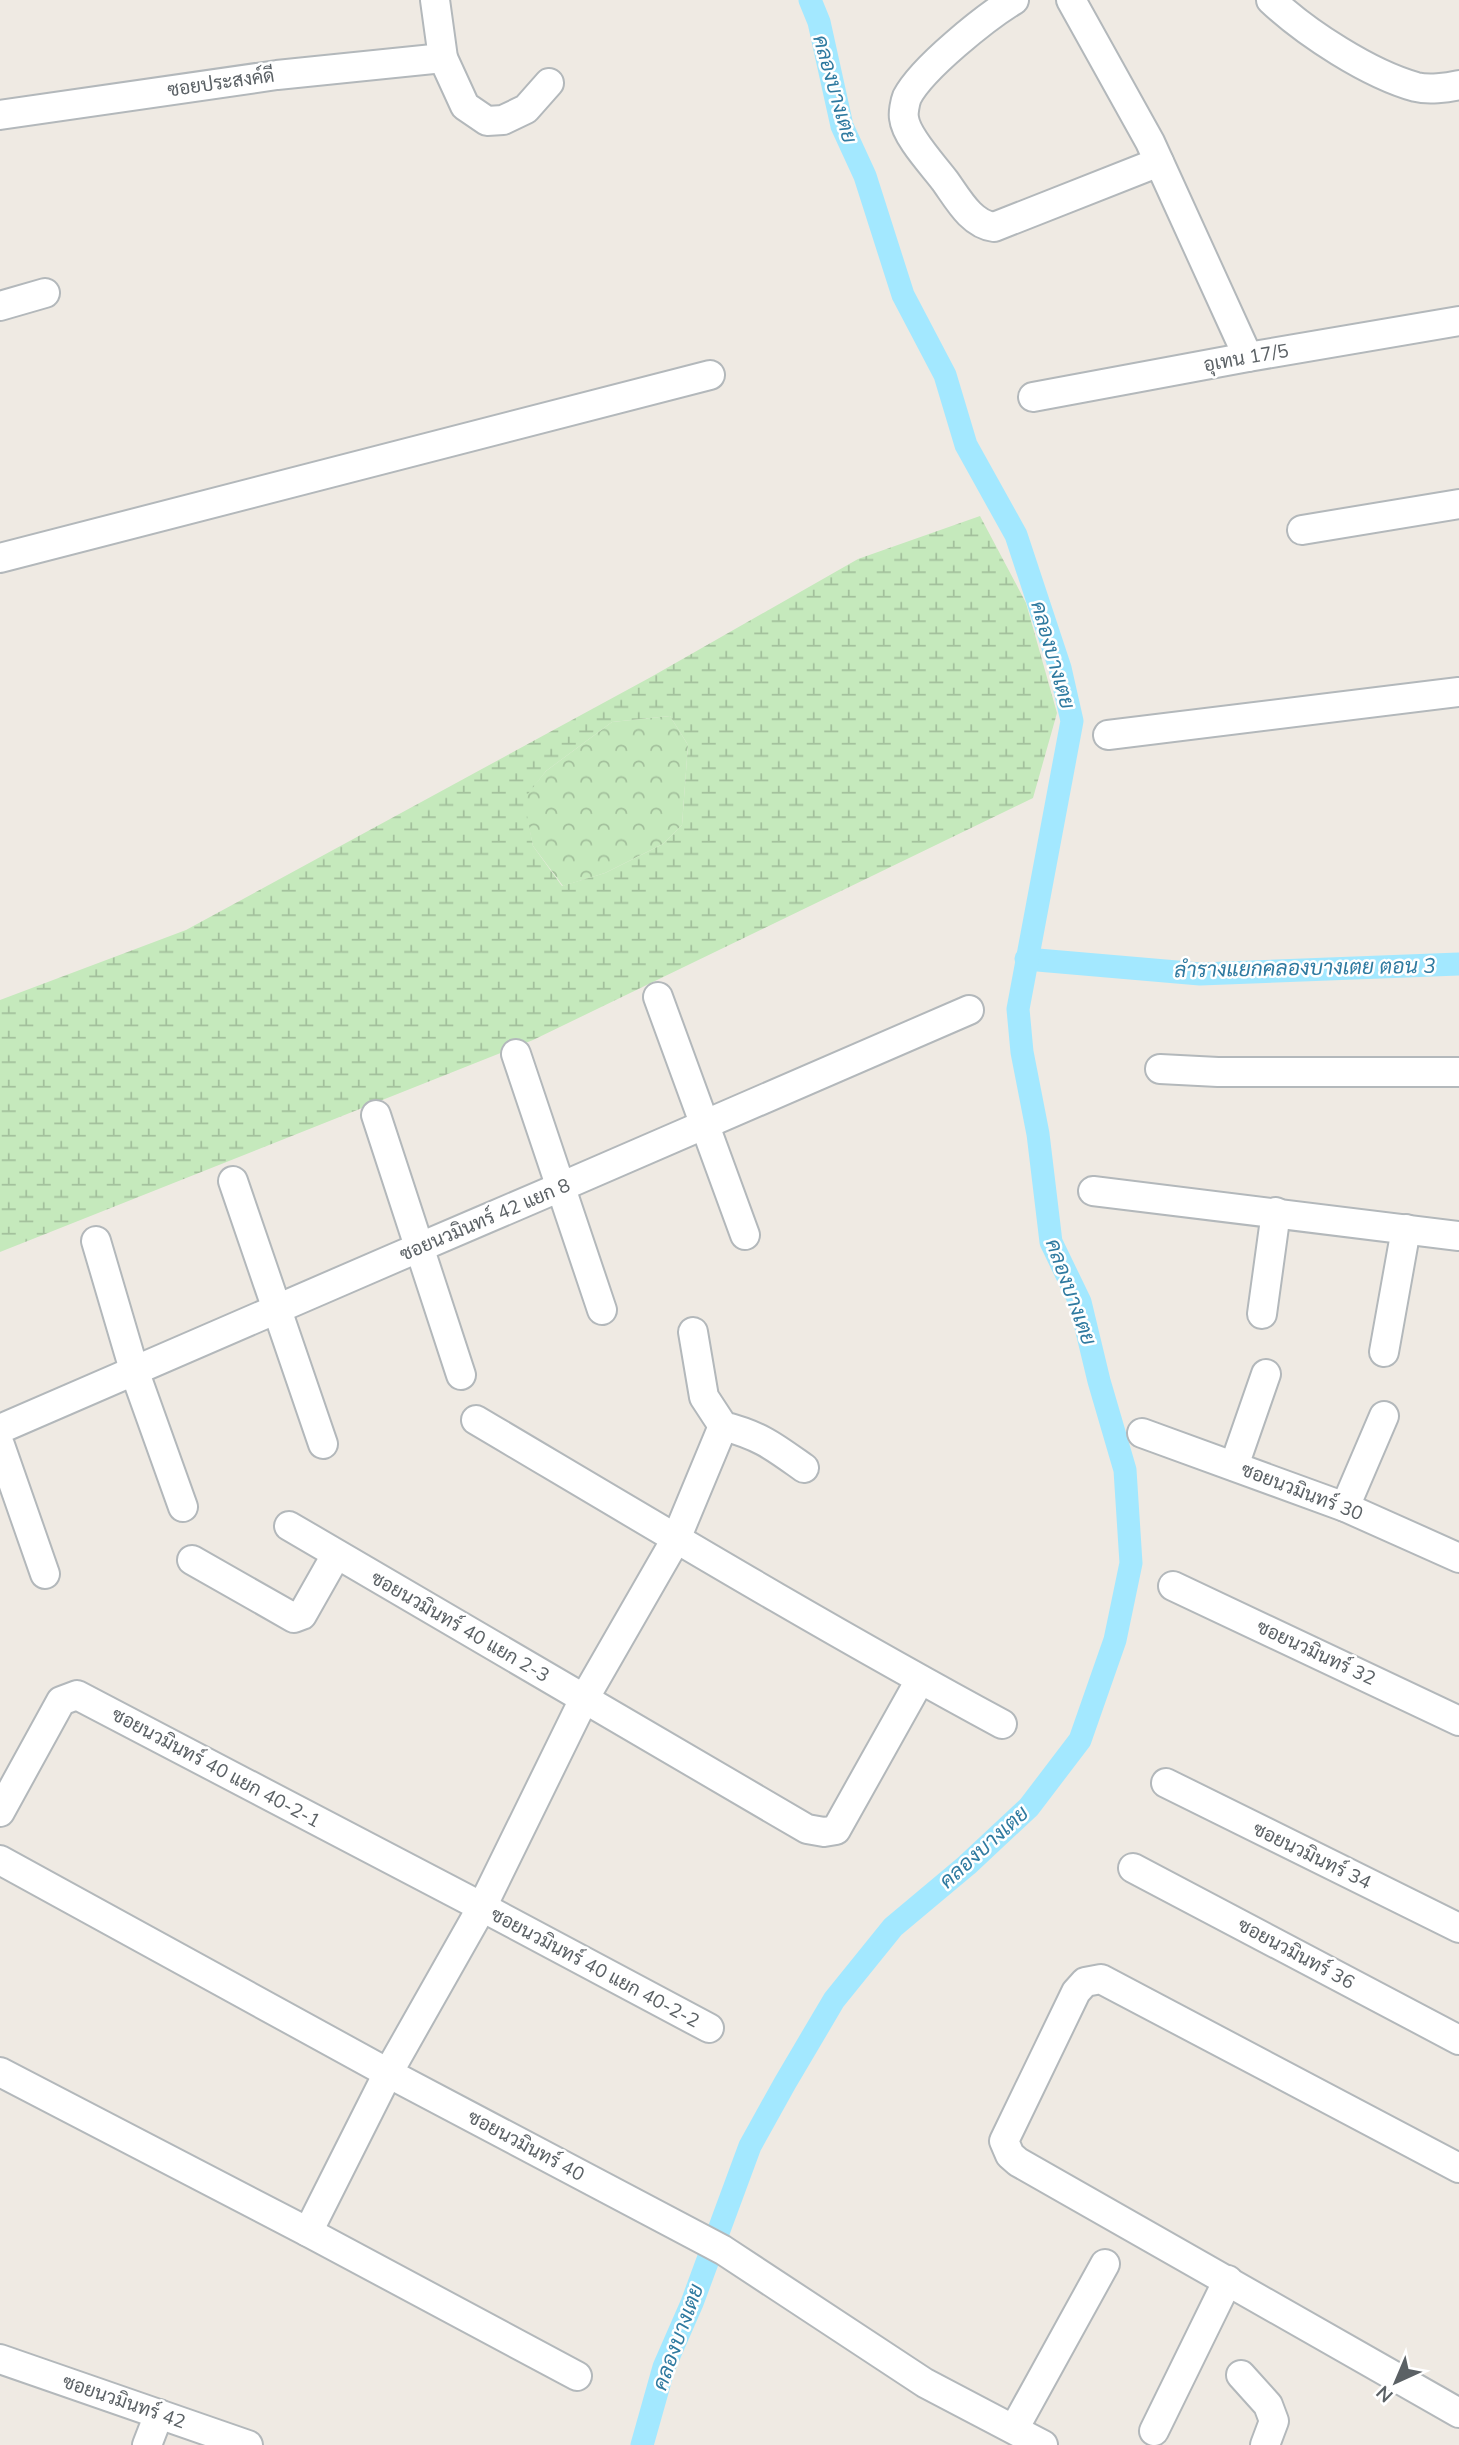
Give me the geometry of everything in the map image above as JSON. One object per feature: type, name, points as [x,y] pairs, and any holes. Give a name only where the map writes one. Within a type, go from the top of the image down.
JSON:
[{"type":"street","points":[[435,0],[443,58],[465,106],[487,121],[503,120],[526,109],[549,83]]},
{"type":"street","points":[[1014,0],[993,13],[931,67],[906,98],[904,119],[911,136],[970,214],[984,226],[994,227],[1159,162]]},
{"type":"street","points":[[1071,0],[1159,162],[1248,357]]},
{"type":"street","points":[[1271,0],[1289,17],[1335,48],[1384,75],[1418,88],[1459,85]]},
{"type":"street","name":"ซอยประสงค์ดี","points":[[0,115],[277,75],[443,58]]},
{"type":"street","points":[[0,306],[45,293]]},
{"type":"street","name":"อุเทน 17/5","points":[[1033,397],[1459,321]]},
{"type":"street","points":[[1,554],[710,375]]},
{"type":"street","points":[[1302,530],[1459,504]]},
{"type":"street","points":[[1108,735],[1459,692]]},
{"type":"street","points":[[658,997],[745,1235]]},
{"type":"street","name":"ซอยนวมินทร์ 42 แยก 8","points":[[0,1429],[704,1127],[969,1010]]},
{"type":"street","points":[[516,1054],[602,1310]]},
{"type":"street","points":[[1160,1069],[1218,1073],[1459,1072]]},
{"type":"street","points":[[376,1115],[461,1375]]},
{"type":"street","points":[[233,1181],[323,1444]]},
{"type":"street","points":[[1093,1191],[1459,1236]]},
{"type":"street","points":[[1262,1314],[1276,1212]]},
{"type":"street","points":[[1384,1352],[1406,1229]]},
{"type":"street","points":[[96,1241],[134,1370],[183,1507]]},
{"type":"street","points":[[693,1332],[704,1397],[723,1426],[751,1433],[804,1468]]},
{"type":"street","points":[[1234,1466],[1266,1374]]},
{"type":"street","points":[[1345,1507],[1384,1416]]},
{"type":"street","points":[[476,1420],[676,1539],[920,1680],[1002,1724]]},
{"type":"street","points":[[308,2232],[388,2073],[482,1907],[584,1699],[676,1539],[723,1426]]},
{"type":"street","name":"ซอยนวมินทร์ 30","points":[[1142,1433],[1345,1507],[1459,1558]]},
{"type":"street","points":[[0,1445],[45,1574]]},
{"type":"street","name":"ซอยนวมินทร์ 40 แยก 2-3","points":[[289,1526],[807,1829],[824,1832],[836,1829],[920,1680]]},
{"type":"street","points":[[192,1560],[294,1618],[302,1615],[335,1555]]},
{"type":"street","name":"ซอยนวมินทร์ 32","points":[[1173,1586],[1459,1721]]},
{"type":"street","name":"ซอยนวมินทร์ 40 แยก 40-2-1","points":[[0,1812],[61,1702],[76,1695],[482,1907]]},
{"type":"street","name":"ซอยนวมินทร์ 34","points":[[1166,1783],[1459,1928]]},
{"type":"street","name":"ซอยนวมินทร์ 40","points":[[0,1860],[388,2073],[723,2250],[925,2383],[1043,2445]]},
{"type":"street","name":"ซอยนวมินทร์ 36","points":[[1133,1868],[1459,2040]]},
{"type":"street","name":"ซอยนวมินทร์ 40 แยก 40-2-2","points":[[482,1907],[709,2028]]},
{"type":"street","points":[[1459,2168],[1107,1980],[1094,1979],[1084,1982],[1076,1992],[1005,2136],[1007,2150],[1018,2162],[1459,2413]]},
{"type":"street","points":[[0,2072],[577,2376]]},
{"type":"street","points":[[1014,2429],[1105,2264]]},
{"type":"street","points":[[1154,2431],[1228,2280]]},
{"type":"street","name":"ซอยนวมินทร์ 42","points":[[0,2359],[248,2445]]},
{"type":"street","points":[[1241,2375],[1268,2405],[1274,2421],[1265,2445]]},
{"type":"street","points":[[147,2445],[159,2414]]},
{"type":"green space","points":[[980,516],[1026,603],[1057,713],[1033,798],[533,1040],[0,1252],[0,1000],[186,930],[651,677],[858,559]],"holes":[[[670,716],[688,745],[682,825],[663,844],[605,873],[562,886],[533,846],[524,799],[546,771],[612,722]]]},
{"type":"green space","points":[[670,716],[688,745],[682,825],[663,844],[605,873],[563,886],[533,846],[523,799],[546,771],[612,722]]},
{"type":"waterway","name":"คลองบางเตย","points":[[642,2445],[664,2367],[692,2303],[750,2146],[834,2000],[893,1927],[967,1865],[1029,1807],[1080,1740],[1115,1640],[1131,1563],[1125,1470],[1080,1302],[1051,1242],[1038,1134],[1022,1052],[1018,1009],[1072,721],[1060,668],[1016,535],[966,445],[945,375],[903,295],[865,176],[842,126],[819,22],[810,0]]},
{"type":"waterway","name":"ลำรางแยกคลองบางเตย ตอน 3","points":[[1026,959],[1200,974],[1459,964]]}]
